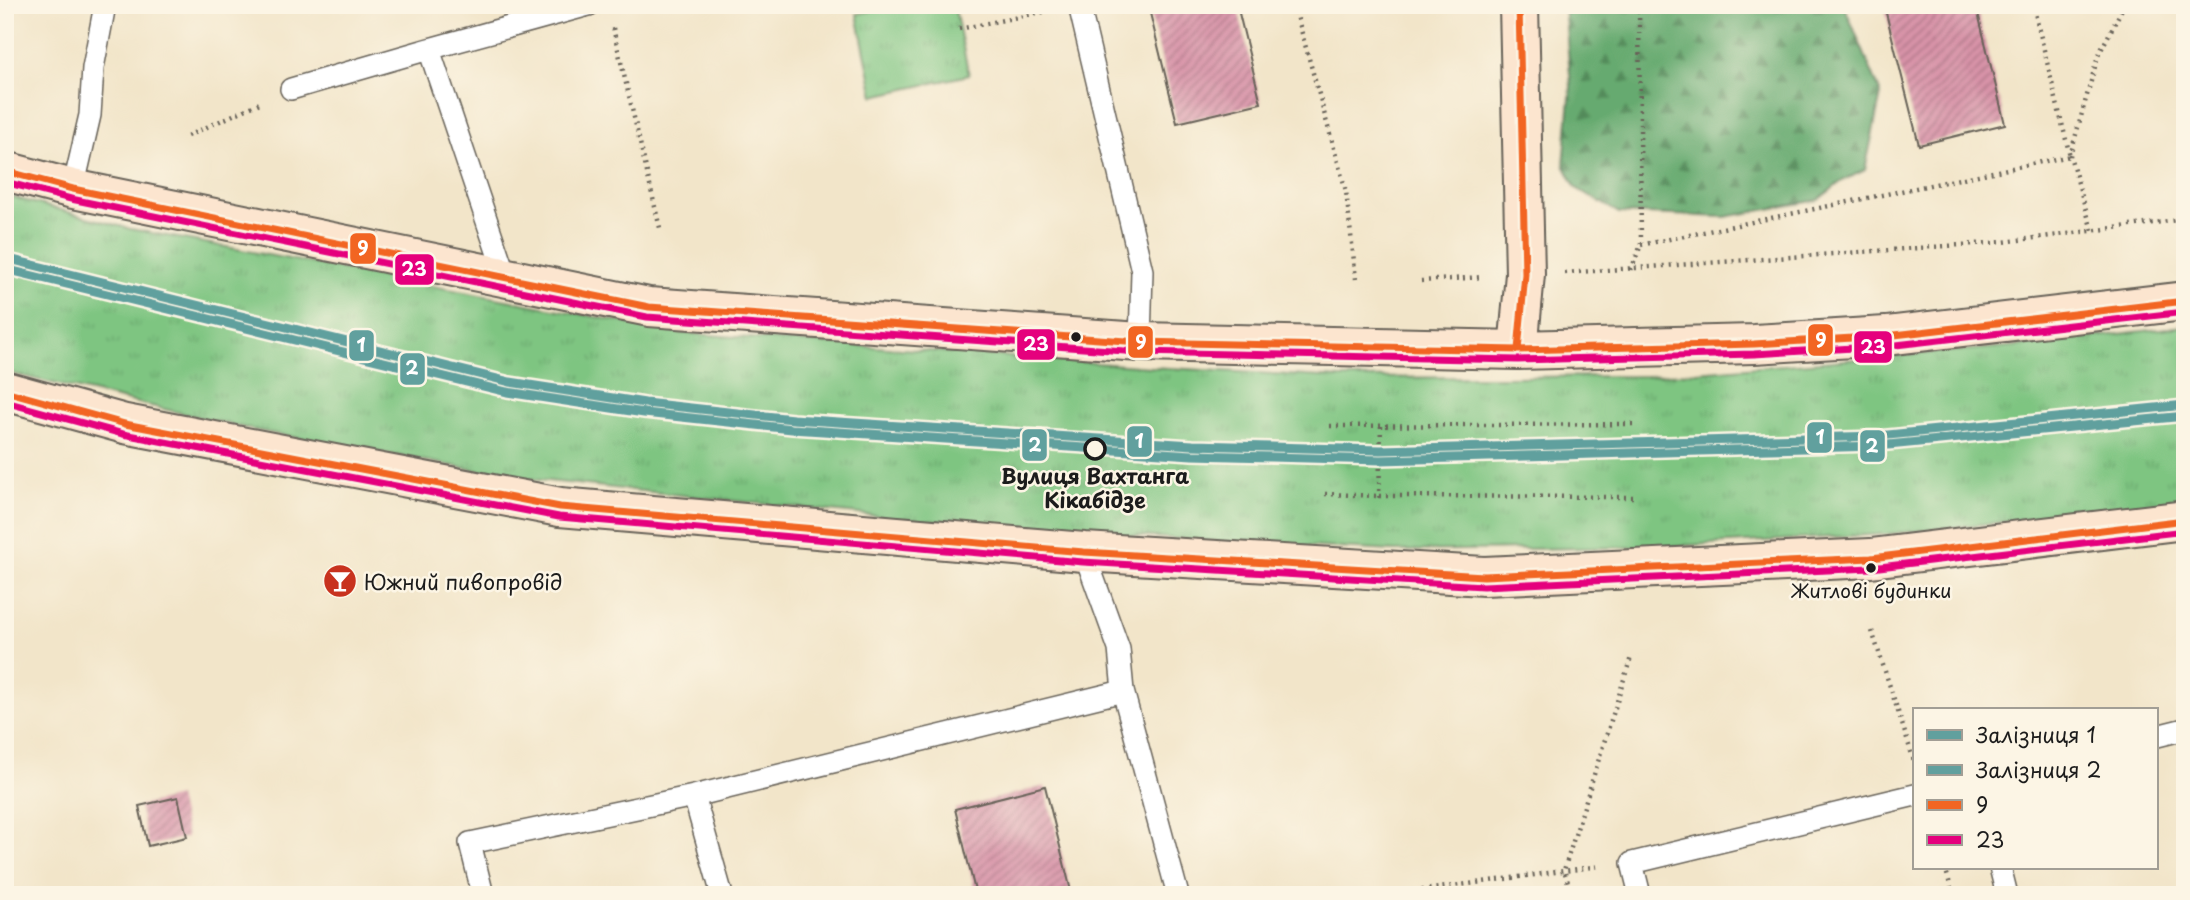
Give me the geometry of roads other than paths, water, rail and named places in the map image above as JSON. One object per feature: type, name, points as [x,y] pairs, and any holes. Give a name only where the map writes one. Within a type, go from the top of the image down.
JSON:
[{"type":"street","points":[[1518,350],[1525,274],[1519,5]]},
{"type":"street","points":[[5,171],[73,189],[649,307],[1140,342],[1518,350],[1754,344],[1886,336],[2185,301]]},
{"type":"street","points":[[5,391],[125,424],[560,507],[1084,552],[1484,576],[1871,558],[2185,520]]},
{"type":"lane","points":[[73,189],[90,115],[93,68],[105,5]]},
{"type":"lane","points":[[291,89],[589,5]]},
{"type":"lane","points":[[1070,7],[1142,271],[1140,342]]},
{"type":"lane","points":[[429,49],[506,278]]},
{"type":"lane","points":[[1084,552],[1119,649],[1123,691],[1178,895]]},
{"type":"lane","points":[[483,895],[470,843],[694,796],[1123,691]]},
{"type":"lane","points":[[2158,736],[2185,729]]},
{"type":"lane","points":[[1640,895],[1632,863],[1913,794]]},
{"type":"lane","points":[[694,796],[722,895]]},
{"type":"lane","points":[[2000,869],[2007,895]]},
{"type":"rail line","name":"1","points":[[5,258],[510,382],[645,403],[793,419],[1193,445],[1381,450],[1878,436],[2185,405]]},
{"type":"rail line","name":"2","points":[[5,269],[507,392],[644,413],[792,429],[1192,455],[1381,460],[1878,446],[2185,416]]},
{"type":"place","name":"Вулиця Вахтанга Кікабідзе","points":[[1095,449]]},
{"type":"place","name":"Житлові будинки","points":[[1871,568]]},
{"type":"place","name":"Южний пивопровід","points":[[340,581]]}]
